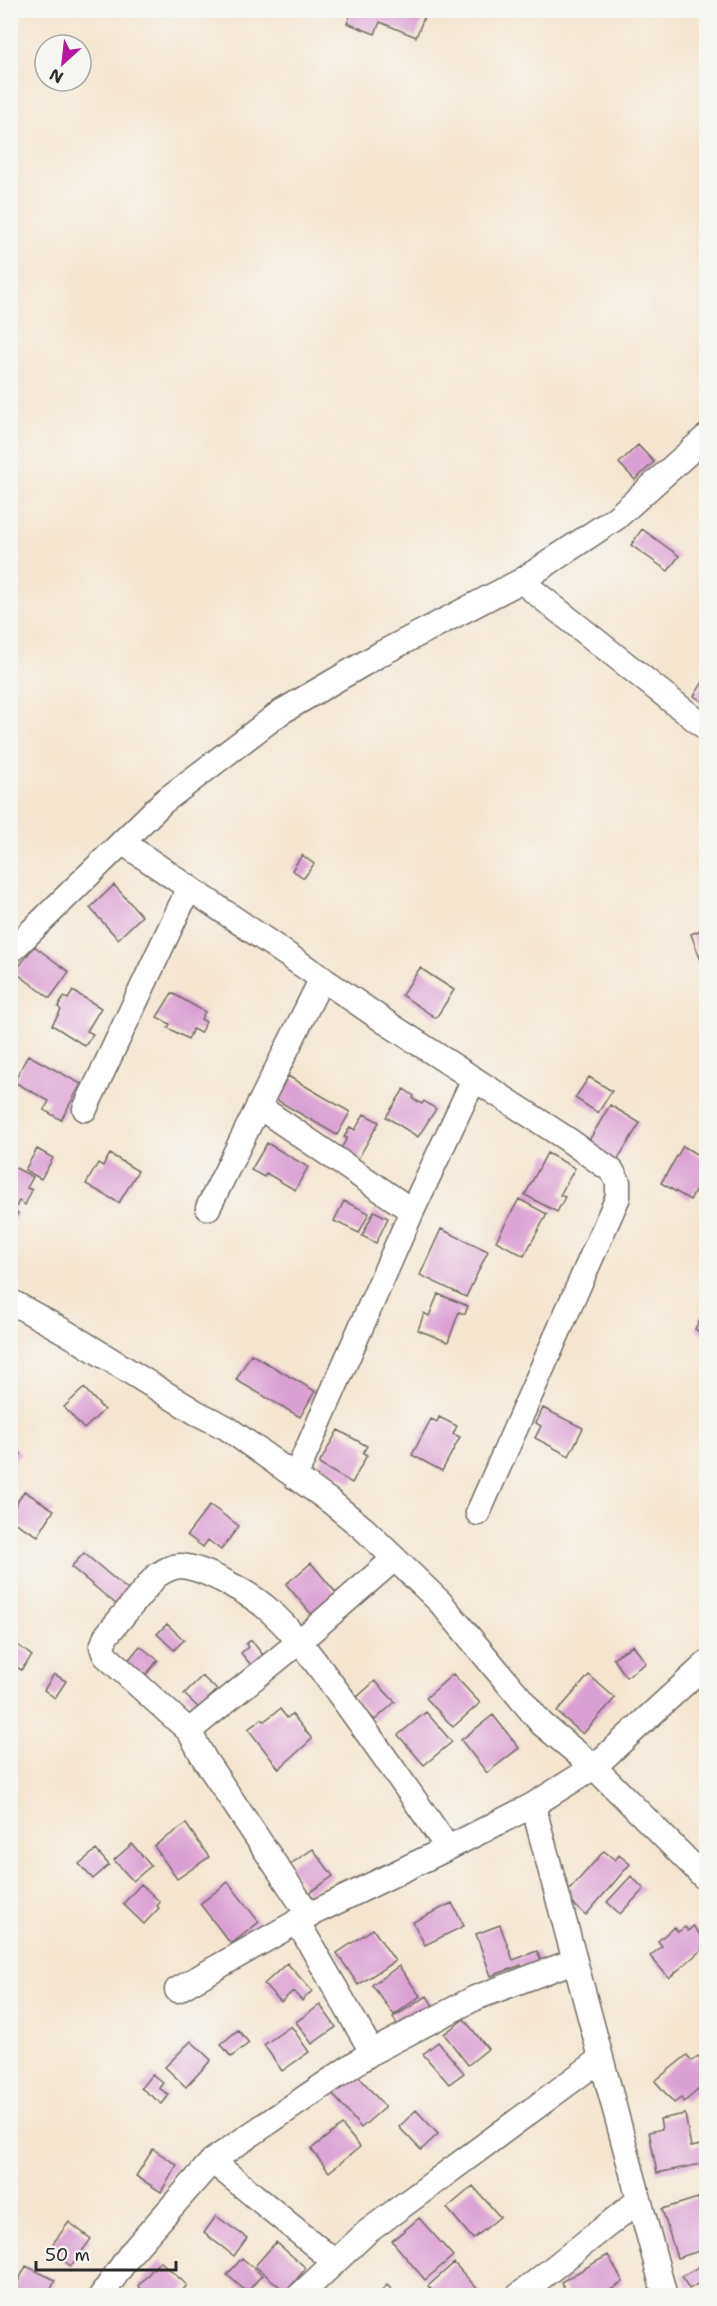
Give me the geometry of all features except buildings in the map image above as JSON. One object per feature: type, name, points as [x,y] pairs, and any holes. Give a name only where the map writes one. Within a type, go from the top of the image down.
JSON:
[{"type":"street","points":[[10,952],[162,802],[281,712],[381,653],[521,581],[616,518],[706,437]]},
{"type":"street","points":[[521,581],[706,728]]},
{"type":"street","points":[[122,842],[322,978],[567,1139],[612,1171],[618,1182],[618,1197],[478,1513]]},
{"type":"street","points":[[85,1109],[189,888]]},
{"type":"street","points":[[208,1208],[322,978]]},
{"type":"street","points":[[295,1477],[412,1211],[474,1079]]},
{"type":"street","points":[[258,1106],[412,1211]]},
{"type":"street","points":[[10,1301],[67,1333],[197,1413],[227,1428],[364,1529],[440,1602],[542,1724],[594,1767],[706,1879]]},
{"type":"street","points":[[189,1731],[300,1641],[394,1559]]},
{"type":"street","points":[[372,2052],[303,1918],[189,1731],[105,1655],[102,1647],[106,1636],[156,1576],[166,1569],[180,1566],[193,1569],[237,1587],[269,1610],[300,1641],[382,1752],[448,1848]]},
{"type":"street","points":[[177,1990],[303,1918],[533,1805],[594,1767],[706,1664]]},
{"type":"street","points":[[533,1805],[665,2295]]},
{"type":"street","points":[[101,2295],[131,2253],[212,2161],[372,2052],[475,1998],[574,1961]]},
{"type":"street","points":[[298,2295],[367,2232],[601,2059]]},
{"type":"street","points":[[212,2161],[335,2262]]},
{"type":"street","points":[[518,2295],[639,2200]]}]
